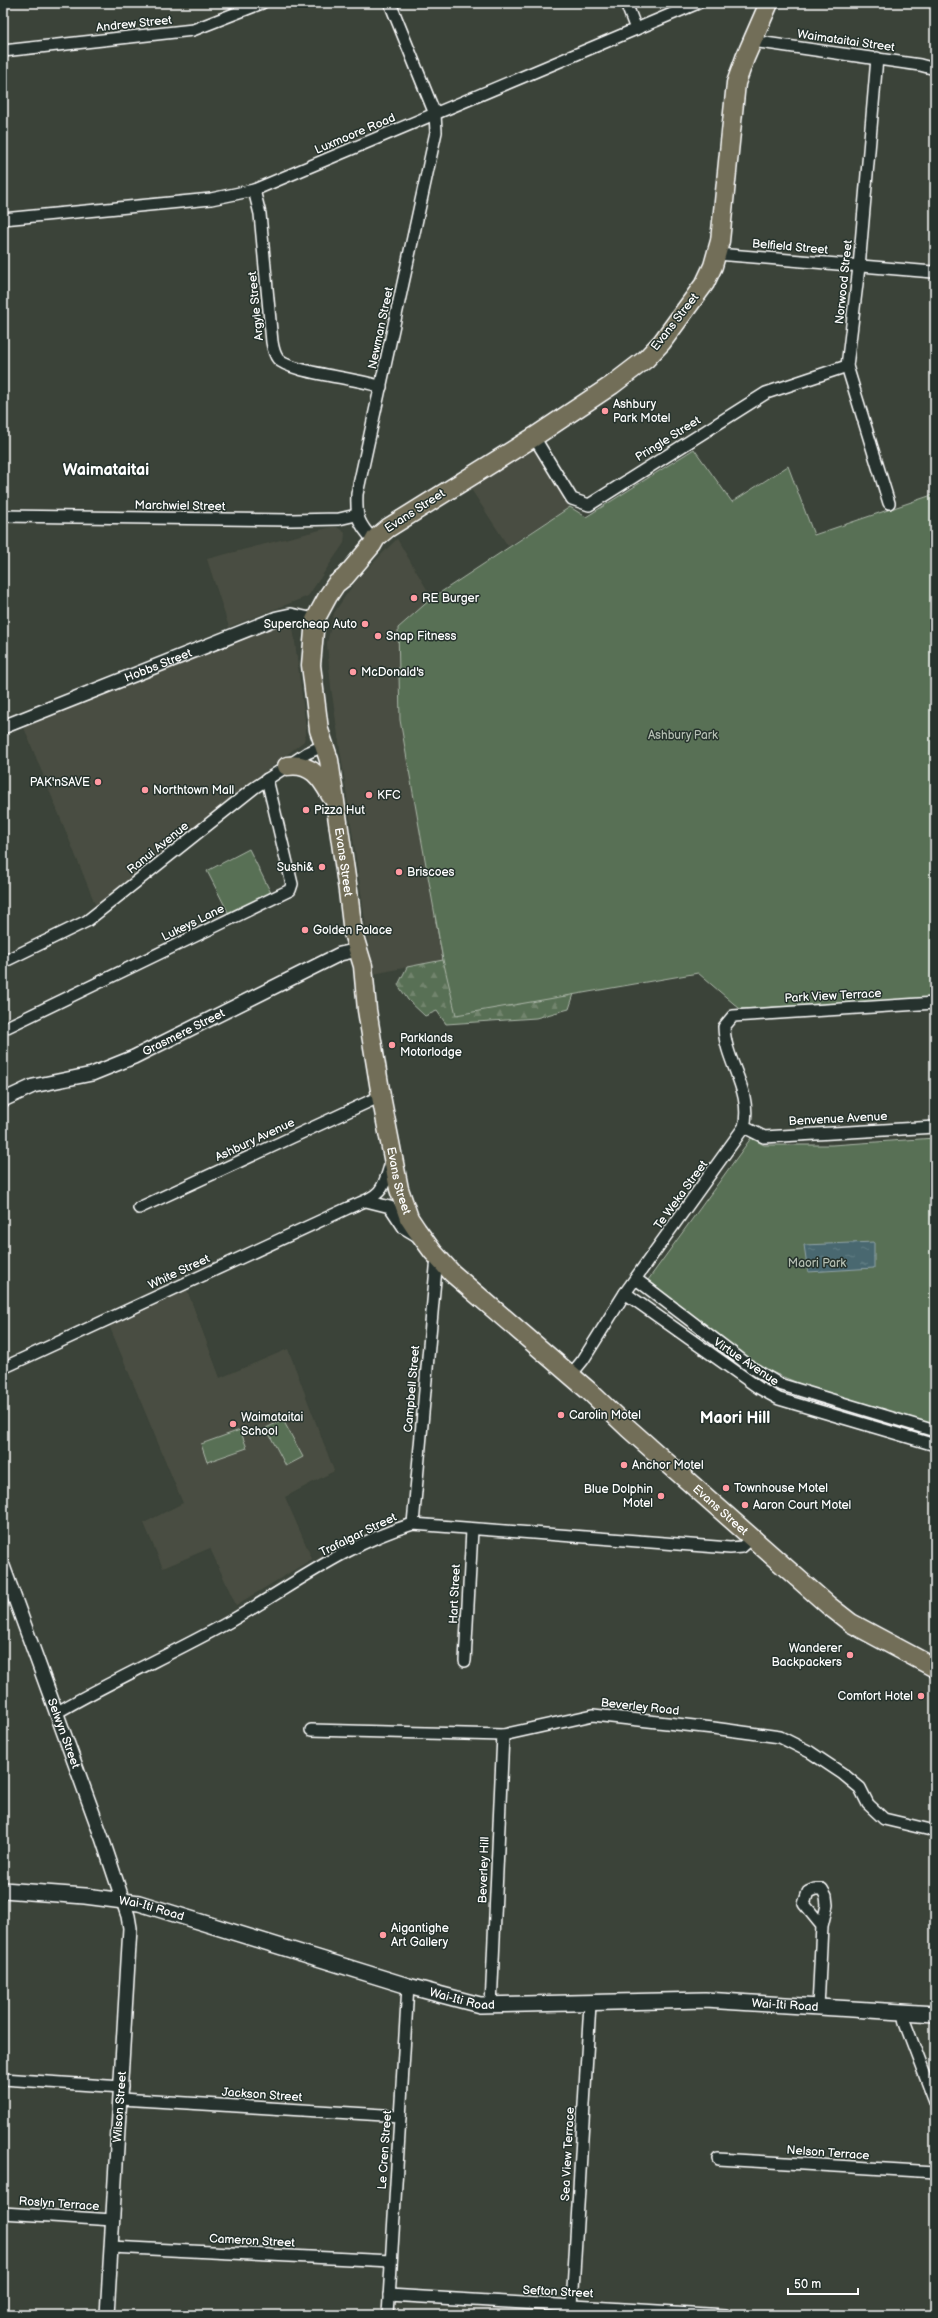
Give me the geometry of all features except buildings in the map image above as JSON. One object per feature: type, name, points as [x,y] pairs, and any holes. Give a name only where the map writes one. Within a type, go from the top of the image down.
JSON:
[{"type":"highway","name":"Evans Street","points":[[769,3],[752,41],[736,83],[722,224],[717,254],[711,270],[698,292],[662,342],[646,360],[612,386],[534,437],[406,515],[388,528],[374,541],[345,576],[336,584],[315,620],[311,665],[317,716],[329,760],[348,891],[348,905],[362,966],[367,1010],[392,1160],[404,1204],[410,1218],[437,1257],[752,1538],[846,1619],[935,1668]]},
{"type":"highway","points":[[287,766],[296,764],[311,768],[324,782],[334,801]]},
{"type":"main road","name":"Wai-Iti Road","points":[[3,1890],[85,1896],[123,1900],[146,1905],[465,2003],[491,2006],[705,2000],[935,2014]]},
{"type":"street","name":"Andrew Street","points":[[3,51],[193,30],[262,3]]},
{"type":"street","points":[[390,3],[435,114]]},
{"type":"street","points":[[626,3],[636,29]]},
{"type":"street","name":"Luxmoore Road","points":[[3,219],[211,198],[254,190],[698,3]]},
{"type":"street","name":"Waimataitai Street","points":[[752,41],[877,58],[935,69]]},
{"type":"street","name":"Norwood Street","points":[[877,58],[859,266],[847,366],[889,503]]},
{"type":"street","name":"Newman Street","points":[[356,515],[357,494],[436,132],[435,114]]},
{"type":"street","name":"Argyle Street","points":[[254,190],[260,214],[272,342],[279,359],[292,367],[368,382],[381,387]]},
{"type":"street","name":"Belfield Street","points":[[717,254],[933,272]]},
{"type":"street","name":"Pringle Street","points":[[534,437],[572,499],[588,505],[766,393],[847,366]]},
{"type":"street","points":[[356,515],[361,526],[374,541]]},
{"type":"street","name":"Marchwiel Street","points":[[3,516],[291,520],[339,519],[356,515]]},
{"type":"street","name":"Hobbs Street","points":[[3,727],[277,618],[291,615],[315,620]]},
{"type":"street","name":"Ranui Avenue","points":[[3,962],[88,921],[267,779],[307,753],[324,746]]},
{"type":"street","name":"Lukeys Lane","points":[[3,1029],[290,890],[292,884],[267,779]]},
{"type":"street","name":"Grasmere Street","points":[[3,1100],[33,1086],[92,1074],[134,1057],[340,954],[358,950]]},
{"type":"street","name":"Park View Terrace","points":[[733,1016],[935,1003]]},
{"type":"street","name":"Te Weka Street","points":[[570,1376],[583,1360],[625,1293],[744,1127],[747,1115],[744,1094],[724,1042],[724,1027],[733,1016]]},
{"type":"street","name":"Ashbury Avenue","points":[[139,1208],[381,1096]]},
{"type":"street","name":"Benvenue Avenue","points":[[744,1127],[764,1136],[935,1126]]},
{"type":"street","name":"White Street","points":[[3,1368],[366,1201],[381,1192],[385,1185],[392,1160]]},
{"type":"street","points":[[366,1201],[390,1207],[404,1228],[425,1241]]},
{"type":"street","name":"Campbell Street","points":[[414,1524],[437,1257]]},
{"type":"street","name":"Virtue Avenue","points":[[636,1279],[751,1367],[779,1384],[935,1431]]},
{"type":"street","name":"Virtue Avenue","points":[[625,1293],[760,1388],[779,1399],[935,1445]]},
{"type":"street","name":"Trafalgar Street","points":[[56,1713],[228,1622],[329,1562],[392,1530],[414,1524],[472,1530],[730,1548],[742,1546],[752,1538]]},
{"type":"street","name":"Hart Street","points":[[465,1661],[472,1530]]},
{"type":"street","name":"Selwyn Street","points":[[3,1566],[102,1838],[123,1900]]},
{"type":"street","name":"Beverley Road","points":[[311,1730],[503,1735],[593,1716],[713,1728],[780,1738],[810,1752],[843,1774],[860,1788],[868,1804],[884,1819],[935,1831]]},
{"type":"street","name":"Beverley Hill","points":[[491,2006],[503,1735]]},
{"type":"street","name":"Wilson Street","points":[[107,2315],[122,2093],[130,1932],[128,1916],[123,1900]]},
{"type":"street","points":[[818,2007],[822,1926]]},
{"type":"street","name":"Le Cren Street","points":[[388,2315],[408,1986]]},
{"type":"street","name":"Sea View Terrace","points":[[572,2306],[590,2004]]},
{"type":"street","points":[[903,2012],[905,2023],[935,2102]]},
{"type":"street","name":"Jackson Street","points":[[3,2079],[122,2093],[400,2116]]},
{"type":"street","name":"Nelson Terrace","points":[[718,2159],[935,2172]]},
{"type":"street","name":"Roslyn Terrace","points":[[3,2213],[113,2220]]},
{"type":"street","name":"Cameron Street","points":[[111,2247],[391,2261]]},
{"type":"street","name":"Sefton Street","points":[[389,2295],[572,2306],[626,2312],[725,2315]]},
{"type":"shaded area","points":[[531,446],[570,507],[508,546],[469,486]]},
{"type":"shaded area","points":[[337,527],[345,533],[344,543],[308,596],[229,627],[207,559]]},
{"type":"shaded area","points":[[397,539],[432,598],[398,628],[400,720],[443,960],[373,974],[331,687],[327,643],[334,613],[346,595],[359,577]]},
{"type":"shaded area","points":[[280,622],[293,627],[306,728],[304,741],[96,906],[23,725]]},
{"type":"shaded area","name":"Waimataitai School","points":[[187,1290],[220,1378],[288,1349],[334,1471],[285,1497],[312,1559],[236,1605],[210,1548],[163,1568],[144,1523],[183,1503],[109,1325]]},
{"type":"green space","name":"Ashbury Park","points":[[694,449],[732,502],[788,466],[814,535],[935,494],[935,998],[740,1009],[698,973],[456,1015],[443,960],[400,720],[398,628],[432,598],[570,507],[586,517]]},
{"type":"green space","points":[[249,849],[272,895],[230,916],[207,871]]},
{"type":"green space","points":[[435,916],[683,963],[577,985],[569,1009],[536,1018],[446,1024],[437,1011],[425,1016],[408,1000],[398,985],[407,967],[443,960]]},
{"type":"green space","name":"Maori Park","points":[[751,1138],[764,1145],[832,1145],[935,1138],[935,1427],[805,1386],[767,1370],[744,1355],[648,1280]]},
{"type":"green space","points":[[283,1420],[303,1457],[286,1466],[266,1428]]},
{"type":"green space","points":[[240,1430],[247,1448],[207,1462],[201,1444]]},
{"type":"water","points":[[874,1242],[874,1268],[808,1272],[804,1245]]},
{"type":"place","name":"Ashbury Park Motel","points":[[605,411]]},
{"type":"place","name":"RE Burger","points":[[414,598]]},
{"type":"place","name":"Supercheap Auto","points":[[365,624]]},
{"type":"place","name":"Snap Fitness","points":[[378,636]]},
{"type":"place","name":"McDonald's","points":[[353,672]]},
{"type":"place","name":"PAK'nSAVE","points":[[98,782]]},
{"type":"place","name":"Northtown Mall","points":[[145,790]]},
{"type":"place","name":"KFC","points":[[369,795]]},
{"type":"place","name":"Pizza Hut","points":[[306,810]]},
{"type":"place","name":"Sushi&","points":[[322,867]]},
{"type":"place","name":"Briscoes","points":[[399,872]]},
{"type":"place","name":"Golden Palace","points":[[305,930]]},
{"type":"place","name":"Parklands Motorlodge","points":[[392,1045]]},
{"type":"place","name":"Carolin Motel","points":[[561,1415]]},
{"type":"place","name":"Waimataitai School","points":[[233,1424]]},
{"type":"place","name":"Anchor Motel","points":[[624,1465]]},
{"type":"place","name":"Townhouse Motel","points":[[726,1488]]},
{"type":"place","name":"Blue Dolphin Motel","points":[[661,1496]]},
{"type":"place","name":"Aaron Court Motel","points":[[745,1505]]},
{"type":"place","name":"Wanderer Backpackers","points":[[850,1655]]},
{"type":"place","name":"Comfort Hotel","points":[[921,1696]]},
{"type":"place","name":"Aigantighe Art Gallery","points":[[383,1935]]},
{"type":"district","name":"Waimataitai","points":[[106,470]]},
{"type":"district","name":"Maori Hill","points":[[735,1418]]}]
